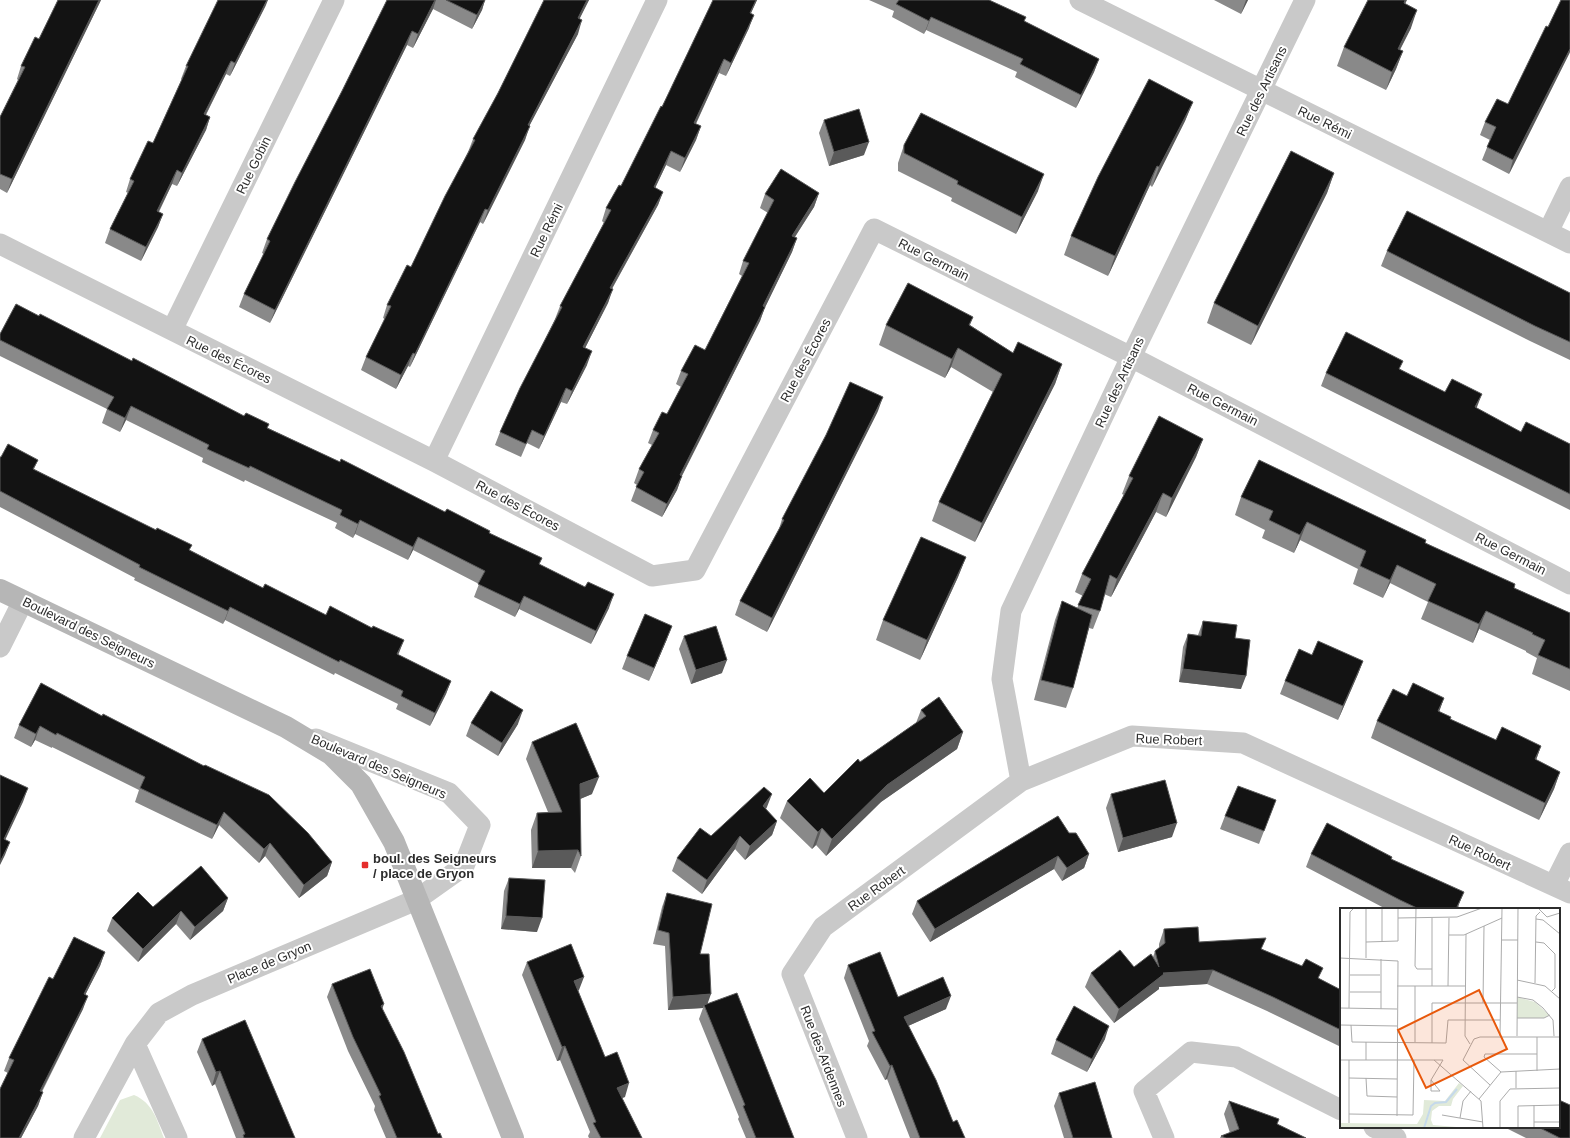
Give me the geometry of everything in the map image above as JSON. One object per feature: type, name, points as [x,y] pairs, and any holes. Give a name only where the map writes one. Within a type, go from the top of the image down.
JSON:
[{"type":"street","name":"Rue Gobin","points":[[172,330],[334,0]]},
{"type":"street","name":"Rue Rémi","points":[[434,461],[657,0]]},
{"type":"street","name":"Rue Rémi","points":[[1080,0],[1570,243]]},
{"type":"street","name":"Rue des Artisans","points":[[1021,780],[1002,679],[1012,611],[1131,357],[1305,0]]},
{"type":"street","points":[[1548,232],[1570,187]]},
{"type":"street","name":"Rue des Écores","points":[[0,244],[434,461],[652,576],[695,570],[874,229]]},
{"type":"street","name":"Rue Germain","points":[[874,229],[1131,357],[1570,584]]},
{"type":"street","name":"Boulevard des Seigneurs","points":[[0,590],[286,727],[449,793],[480,825],[464,866],[416,900]]},
{"type":"street","points":[[0,647],[23,601]]},
{"type":"street","name":"Boulevard des Seigneurs","points":[[286,727],[332,754],[361,784],[394,842],[416,900],[513,1138]]},
{"type":"street","name":"Rue Robert","points":[[792,974],[823,927],[1021,780],[1132,736],[1243,742],[1562,889]]},
{"type":"street","points":[[1562,889],[1570,853]]},
{"type":"street","name":"Place de Gryon","points":[[84,1138],[135,1044],[159,1013],[192,995],[416,900]]},
{"type":"street","name":"Rue des Ardennes","points":[[792,974],[857,1138]]},
{"type":"street","points":[[135,1044],[177,1138]]},
{"type":"street","points":[[1164,1138],[1144,1091],[1191,1052],[1236,1057],[1340,1109]]},
{"type":"street","points":[[1376,1128],[1396,1138]]},
{"type":"green space","points":[[134,1095],[150,1107],[164,1138],[100,1138],[120,1100]]},
{"type":"building","points":[[58,0],[99,0],[12,179],[0,174],[0,117],[25,67],[21,66],[35,37],[39,39]]},
{"type":"building","points":[[218,0],[267,0],[235,63],[231,61],[204,114],[210,117],[182,173],[177,170],[157,211],[163,214],[146,247],[110,229],[134,181],[130,179],[148,141],[153,143],[188,66],[186,66]]},
{"type":"building","points":[[387,0],[435,0],[418,34],[412,31],[275,310],[244,294],[270,241],[267,239]]},
{"type":"building","points":[[446,0],[485,0],[477,15]]},
{"type":"building","points":[[544,0],[587,0],[578,18],[582,20],[528,125],[530,126],[488,210],[485,209],[415,354],[413,353],[401,375],[366,357],[391,306],[387,305],[407,265],[411,267],[445,196],[475,140],[473,139],[498,93]]},
{"type":"building","points":[[713,0],[756,0],[750,13],[754,15],[731,63],[724,59],[694,123],[701,126],[685,158],[671,151],[654,187],[663,192],[610,288],[613,289],[583,347],[592,351],[572,391],[566,388],[544,436],[532,430],[526,444],[500,432],[520,388],[562,307],[560,306],[611,210],[606,208],[619,185],[621,186],[661,106],[662,107]]},
{"type":"building","points":[[899,0],[989,0],[1026,17],[1024,21],[1099,59],[1081,95],[1020,64],[1023,59],[931,17],[929,21],[896,4]]},
{"type":"building","points":[[1368,0],[1405,0],[1404,3],[1417,10],[1398,49],[1403,51],[1392,72],[1344,47]]},
{"type":"building","points":[[1561,0],[1570,0],[1570,49],[1513,160],[1487,147],[1496,127],[1485,122],[1497,99],[1508,104],[1546,26],[1548,27]]},
{"type":"building","points":[[1149,79],[1193,102],[1159,167],[1157,166],[1115,256],[1071,236],[1098,177]]},
{"type":"building","points":[[859,109],[869,142],[834,152],[824,120]]},
{"type":"building","points":[[921,113],[1044,174],[1022,217],[957,184],[958,181],[904,153],[904,145]]},
{"type":"building","points":[[1291,151],[1334,173],[1258,326],[1214,303]]},
{"type":"building","points":[[781,169],[819,193],[792,236],[797,238],[763,306],[765,307],[680,475],[682,476],[667,504],[636,487],[644,472],[639,469],[659,433],[653,430],[662,412],[667,414],[688,374],[681,371],[695,345],[705,350],[749,263],[743,261],[774,200],[765,194]]},
{"type":"building","points":[[1407,211],[1570,293],[1570,342],[1535,326],[1387,251]]},
{"type":"building","points":[[908,283],[973,317],[969,325],[1013,353],[1018,342],[1062,364],[982,523],[939,502],[1002,374],[958,348],[952,359],[886,325]]},
{"type":"building","points":[[16,304],[39,316],[40,314],[132,361],[133,358],[244,416],[246,413],[269,424],[267,428],[340,462],[341,459],[445,512],[447,509],[490,531],[489,533],[542,558],[539,564],[585,587],[588,582],[614,594],[596,631],[524,596],[520,604],[478,584],[485,571],[418,537],[413,547],[360,520],[358,524],[340,515],[342,510],[250,466],[249,468],[207,449],[209,445],[131,406],[125,418],[107,409],[114,397],[0,340],[0,334]]},
{"type":"building","points":[[1346,332],[1403,361],[1399,369],[1445,392],[1452,379],[1482,394],[1475,407],[1521,432],[1526,422],[1570,444],[1570,494],[1326,373]]},
{"type":"building","points":[[850,382],[883,397],[772,618],[740,601],[784,520],[782,519],[826,435]]},
{"type":"building","points":[[1159,416],[1203,439],[1172,498],[1163,493],[1117,579],[1110,575],[1100,611],[1078,605],[1091,579],[1082,574],[1133,478],[1129,476]]},
{"type":"building","points":[[8,444],[38,460],[33,469],[156,530],[157,528],[192,545],[189,550],[263,588],[265,584],[326,615],[330,606],[372,628],[373,626],[404,640],[397,654],[451,681],[435,713],[401,696],[403,691],[340,660],[339,662],[230,607],[228,611],[139,567],[140,565],[0,491],[0,457]]},
{"type":"building","points":[[1259,460],[1426,540],[1425,543],[1515,584],[1514,588],[1570,613],[1570,669],[1538,655],[1545,640],[1532,634],[1533,633],[1486,611],[1479,624],[1428,601],[1436,584],[1397,565],[1390,580],[1360,566],[1366,551],[1307,522],[1300,535],[1269,520],[1273,511],[1241,497]]},
{"type":"building","points":[[921,537],[966,557],[927,640],[883,620]]},
{"type":"building","points":[[1062,601],[1092,615],[1073,688],[1041,680]]},
{"type":"building","points":[[645,614],[672,626],[654,668],[627,656]]},
{"type":"building","points":[[1203,621],[1237,625],[1235,638],[1250,640],[1246,676],[1183,669],[1188,634],[1201,636]]},
{"type":"building","points":[[716,626],[727,660],[696,670],[684,636]]},
{"type":"building","points":[[1318,641],[1363,661],[1343,706],[1285,681],[1299,649],[1312,655]]},
{"type":"building","points":[[41,683],[102,716],[103,714],[204,766],[205,765],[269,795],[308,833],[332,862],[304,885],[270,843],[264,849],[224,812],[217,825],[140,788],[145,777],[57,733],[56,735],[40,726],[36,734],[19,725]]},
{"type":"building","points":[[1413,683],[1444,698],[1438,711],[1451,717],[1450,719],[1496,740],[1502,727],[1541,746],[1535,759],[1560,772],[1545,803],[1377,721],[1393,689],[1407,696]]},
{"type":"building","points":[[491,691],[523,710],[502,743],[471,723]]},
{"type":"building","points":[[939,697],[963,732],[887,785],[832,839],[822,828],[818,832],[787,801],[810,778],[824,793],[858,759],[860,762],[926,716],[921,710]]},
{"type":"building","points":[[576,723],[599,777],[580,784],[581,856],[578,850],[538,851],[537,813],[562,812],[532,742]]},
{"type":"building","points":[[0,775],[28,788],[4,839],[10,842],[0,862]]},
{"type":"building","points":[[1165,780],[1177,823],[1123,838],[1111,794]]},
{"type":"building","points":[[1238,786],[1276,800],[1264,831],[1225,816]]},
{"type":"building","points":[[764,787],[772,794],[763,806],[777,821],[750,846],[740,836],[707,880],[677,858],[700,828],[711,836]]},
{"type":"building","points":[[1058,816],[1069,833],[1076,833],[1089,854],[1067,868],[1058,856],[935,929],[917,901]]},
{"type":"building","points":[[1327,823],[1392,857],[1391,859],[1464,892],[1456,908],[1417,908],[1311,854]]},
{"type":"building","points":[[201,866],[228,898],[195,927],[181,911],[143,949],[112,918],[138,892],[153,907]]},
{"type":"building","points":[[509,878],[545,880],[542,918],[506,916]]},
{"type":"building","points":[[667,893],[712,904],[700,954],[709,954],[711,994],[673,997],[669,933],[658,930]]},
{"type":"building","points":[[1198,927],[1199,942],[1266,938],[1261,949],[1302,966],[1306,959],[1323,968],[1318,978],[1340,989],[1340,1030],[1213,970],[1163,973],[1164,974],[1119,1009],[1091,973],[1120,950],[1134,967],[1151,954],[1159,967],[1155,951],[1165,943],[1164,929]]},
{"type":"building","points":[[74,937],[105,952],[84,994],[88,996],[40,1091],[43,1092],[19,1138],[0,1138],[0,1089],[14,1060],[9,1058],[49,977],[53,979]]},
{"type":"building","points":[[571,944],[584,977],[574,981],[605,1057],[617,1052],[629,1083],[617,1088],[642,1138],[601,1138],[593,1123],[596,1122],[565,1046],[562,1047],[527,962]]},
{"type":"building","points":[[880,952],[898,997],[943,977],[951,996],[904,1017],[936,1080],[953,1122],[957,1120],[965,1138],[920,1138],[892,1065],[890,1066],[872,1032],[875,1031],[848,965]]},
{"type":"building","points":[[370,969],[384,1004],[381,1006],[404,1052],[438,1134],[440,1133],[442,1138],[397,1138],[379,1096],[381,1095],[353,1037],[332,984]]},
{"type":"building","points":[[737,993],[794,1138],[756,1138],[743,1106],[745,1105],[704,1005]]},
{"type":"building","points":[[1074,1006],[1109,1026],[1092,1059],[1056,1040]]},
{"type":"building","points":[[245,1020],[295,1138],[244,1138],[243,1135],[245,1134],[220,1071],[216,1072],[202,1039]]},
{"type":"building","points":[[1095,1082],[1112,1138],[1073,1138],[1059,1093]]},
{"type":"building","points":[[1560,1100],[1570,1105],[1570,1138],[1560,1138],[1540,1128],[1560,1128]]},
{"type":"building","points":[[1229,1101],[1279,1119],[1277,1124],[1306,1138],[1226,1138],[1221,1136],[1239,1129]]},
{"type":"place","name":"boul. des Seigneurs / place de Gryon","points":[[365,865]]}]
